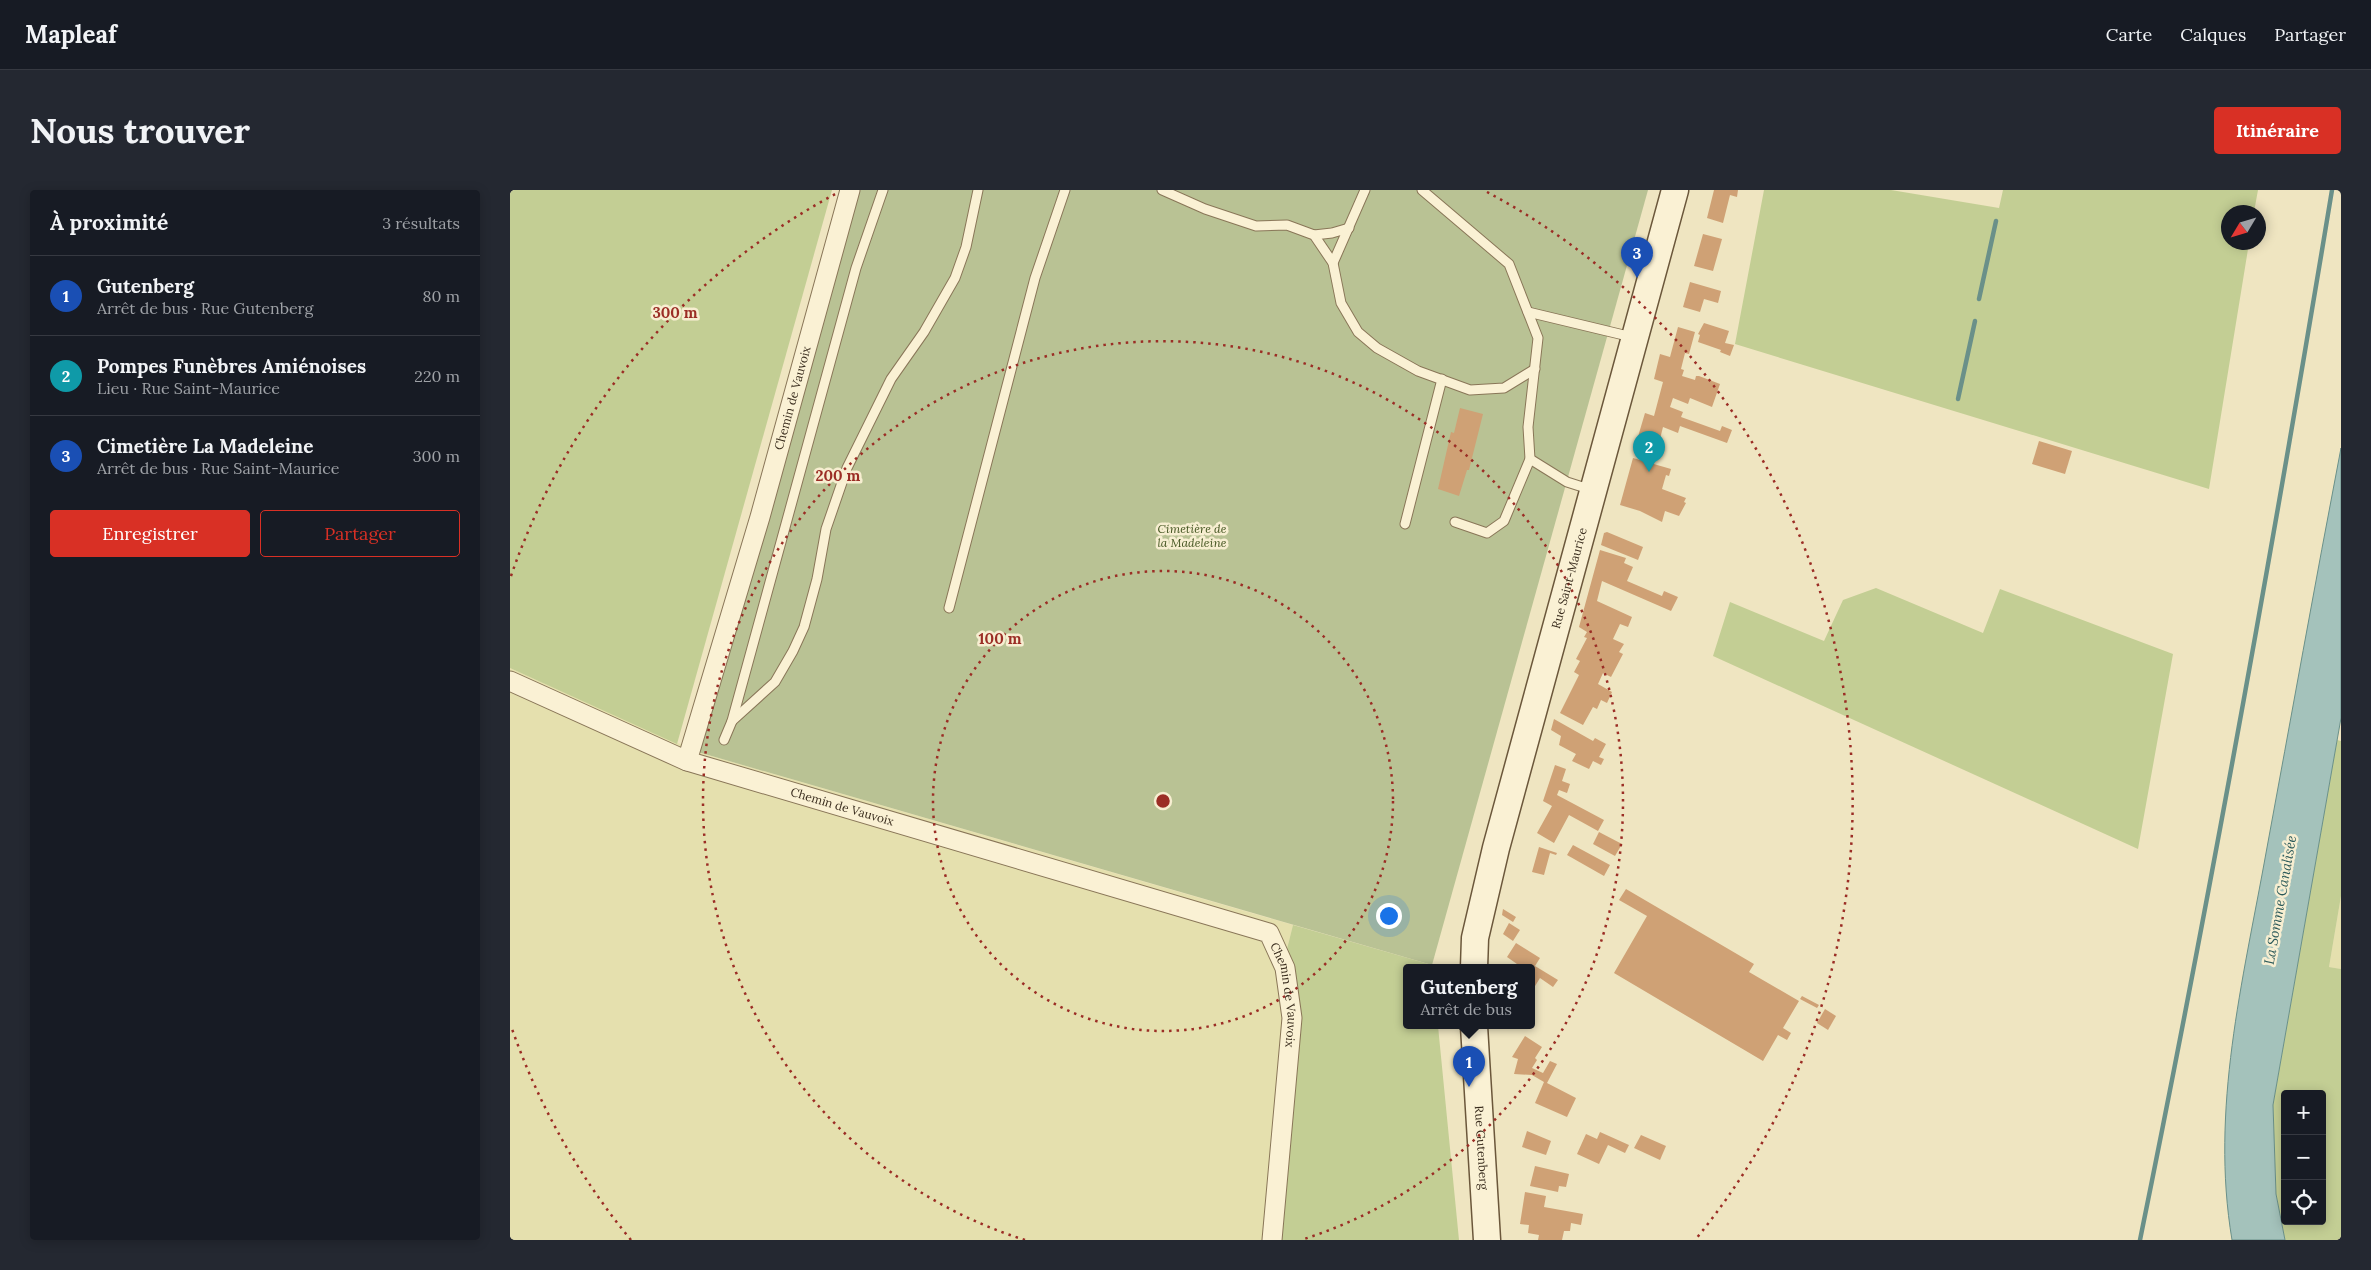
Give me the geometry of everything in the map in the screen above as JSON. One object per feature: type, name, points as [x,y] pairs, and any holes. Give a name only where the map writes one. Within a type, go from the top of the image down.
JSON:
[{"type":"street","name":"Chemin de Vauvoix","points":[[850,190],[760,517],[687,761],[1269,934],[1285,968],[1292,1018],[1272,1240]]},
{"type":"street","name":"Rue Saint-Maurice","points":[[1474,964],[1475,938],[1496,848],[1675,190]]},
{"type":"street","points":[[510,681],[687,761]]},
{"type":"street","name":"Rue Gutenberg","points":[[1474,1029],[1487,1240]]},
{"type":"lane","points":[[724,740],[732,721],[856,268],[882,190]]},
{"type":"lane","points":[[732,721],[774,682],[793,651],[806,618],[817,579],[826,529],[847,468],[892,379],[924,332],[955,278],[966,246],[978,190]]},
{"type":"lane","points":[[949,608],[1035,278],[1065,190]]},
{"type":"lane","points":[[1162,190],[1206,209],[1256,226],[1287,225],[1314,236],[1349,228]]},
{"type":"lane","points":[[1333,263],[1366,190]]},
{"type":"lane","points":[[1422,190],[1509,264],[1538,338],[1528,427],[1530,459],[1504,521],[1487,533],[1455,522]]},
{"type":"lane","points":[[1314,236],[1333,263],[1341,303],[1358,332],[1377,348],[1418,371],[1470,390],[1504,388],[1535,369]]},
{"type":"lane","points":[[1528,312],[1635,338]]},
{"type":"lane","points":[[1405,524],[1442,379]]},
{"type":"lane","points":[[1530,459],[1567,482],[1594,491]]},
{"type":"shaded area","points":[[510,668],[698,752],[1293,925],[1286,953],[1279,1240],[510,1240]]},
{"type":"shaded area","points":[[2341,896],[2341,969],[2329,967]]},
{"type":"green space","points":[[510,190],[832,190],[677,744],[510,668]]},
{"type":"green space","name":"Cimetière de la Madeleine","points":[[855,190],[1648,190],[1432,964],[698,752]]},
{"type":"green space","points":[[1764,190],[1891,190],[1999,208],[2003,190],[2258,190],[2255,205],[2221,205],[2221,250],[2248,250],[2209,489],[1735,344]]},
{"type":"green space","points":[[1876,588],[1983,633],[2000,589],[2173,654],[2138,849],[1713,656],[1730,602],[1824,641],[1843,600]]},
{"type":"green space","points":[[2337,740],[2341,741],[2341,896],[2329,967],[2341,969],[2341,1240],[2285,1240],[2282,1225],[2326,1225],[2326,1090],[2281,1090],[2281,1220],[2276,1194],[2273,1105]]},
{"type":"green space","points":[[1293,925],[1429,964],[1403,964],[1403,1029],[1438,1029],[1459,1240],[1279,1240],[1286,953]]},
{"type":"water","name":"La Somme Canalisée","points":[[2341,448],[2341,718],[2273,1105],[2276,1194],[2285,1240],[2232,1240],[2226,1191],[2225,1142],[2227,1094],[2232,1045],[2248,949]]},
{"type":"building","points":[[1714,190],[1738,190],[1737,197],[1730,195],[1723,223],[1707,218]]},
{"type":"building","points":[[1703,234],[1722,239],[1713,271],[1694,266]]},
{"type":"building","points":[[1690,282],[1721,291],[1718,303],[1704,299],[1700,312],[1683,307]]},
{"type":"building","points":[[1704,323],[1729,331],[1725,343],[1734,345],[1730,356],[1720,352],[1721,350],[1698,342],[1700,335],[1698,334]]},
{"type":"building","points":[[1678,327],[1695,332],[1689,354],[1685,353],[1681,369],[1684,370],[1682,376],[1695,380],[1696,376],[1699,376],[1720,384],[1712,407],[1690,398],[1688,404],[1673,398],[1670,407],[1683,412],[1681,417],[1720,431],[1722,426],[1732,430],[1727,443],[1680,426],[1678,433],[1663,427],[1658,447],[1637,440],[1645,413],[1654,416],[1663,382],[1654,379],[1660,354],[1670,357]]},
{"type":"building","points":[[1460,408],[1483,414],[1469,470],[1467,470],[1459,496],[1438,489],[1451,432],[1454,433]]},
{"type":"building","points":[[2039,441],[2072,451],[2065,474],[2032,464]]},
{"type":"building","points":[[1633,458],[1671,469],[1669,476],[1666,475],[1662,489],[1686,498],[1684,502],[1686,503],[1679,516],[1665,511],[1662,522],[1640,511],[1620,505]]},
{"type":"building","points":[[1607,532],[1643,547],[1638,560],[1601,545],[1604,533]]},
{"type":"building","points":[[1600,550],[1626,558],[1624,563],[1633,567],[1627,581],[1662,596],[1664,591],[1678,597],[1671,611],[1602,581],[1597,601],[1632,617],[1628,627],[1620,624],[1613,639],[1624,644],[1619,652],[1623,654],[1611,677],[1603,673],[1598,684],[1612,692],[1607,703],[1601,700],[1597,709],[1593,707],[1583,725],[1560,713],[1579,675],[1574,672],[1580,661],[1576,659],[1587,638],[1584,637],[1587,632],[1579,627]]},
{"type":"building","points":[[1554,719],[1593,741],[1595,738],[1606,744],[1599,757],[1604,759],[1601,765],[1593,761],[1589,769],[1572,761],[1576,754],[1559,745],[1561,736],[1551,730]]},
{"type":"building","points":[[1555,765],[1566,769],[1562,781],[1570,784],[1567,793],[1559,790],[1557,795],[1604,820],[1598,831],[1569,815],[1554,843],[1537,833],[1552,806],[1543,801]]},
{"type":"building","points":[[1599,832],[1622,844],[1615,856],[1593,844]]},
{"type":"building","points":[[1573,845],[1610,865],[1604,876],[1567,855]]},
{"type":"building","points":[[1539,847],[1557,853],[1556,855],[1550,853],[1544,875],[1532,872]]},
{"type":"building","points":[[1626,889],[1754,964],[1749,972],[1799,1001],[1783,1028],[1791,1033],[1787,1040],[1778,1035],[1763,1061],[1614,973],[1647,916],[1619,900]]},
{"type":"building","points":[[1503,909],[1516,917],[1513,922],[1502,915]]},
{"type":"building","points":[[1509,923],[1520,930],[1513,941],[1503,934]]},
{"type":"building","points":[[1516,943],[1540,958],[1535,966],[1535,964],[1517,964],[1507,957]]},
{"type":"building","points":[[1535,966],[1558,980],[1553,987],[1540,978],[1535,986]]},
{"type":"building","points":[[1802,996],[1819,1005],[1817,1008],[1800,999]]},
{"type":"building","points":[[1825,1009],[1836,1016],[1828,1030],[1817,1023]]},
{"type":"building","points":[[1525,1036],[1542,1047],[1535,1058],[1537,1060],[1532,1068],[1543,1073],[1550,1061],[1557,1064],[1547,1083],[1576,1098],[1567,1117],[1535,1103],[1544,1082],[1532,1075],[1514,1074],[1518,1059],[1512,1057]]},
{"type":"building","points":[[1527,1131],[1551,1141],[1546,1155],[1522,1147]]},
{"type":"building","points":[[1600,1132],[1629,1145],[1625,1153],[1608,1145],[1599,1164],[1577,1154],[1586,1134],[1597,1139]]},
{"type":"building","points":[[1641,1135],[1666,1146],[1660,1160],[1634,1148]]},
{"type":"building","points":[[1535,1166],[1569,1174],[1566,1187],[1559,1186],[1558,1192],[1530,1186]]},
{"type":"building","points":[[1525,1192],[1546,1196],[1544,1207],[1583,1214],[1581,1225],[1571,1223],[1570,1231],[1564,1231],[1562,1240],[1538,1240],[1539,1235],[1528,1233],[1529,1225],[1520,1224]]},
{"type":"waterway","points":[[2140,1240],[2241,716],[2332,190]]},
{"type":"waterway","points":[[1979,299],[1996,221]]},
{"type":"waterway","points":[[1958,399],[1975,321]]},
{"type":"place","name":"Cimetière La Madeleine","points":[[1637,278]]},
{"type":"place","name":"Pompes Funèbres Amiénoises","points":[[1649,472]]},
{"type":"place","name":"Gutenberg","points":[[1469,1087]]}]
